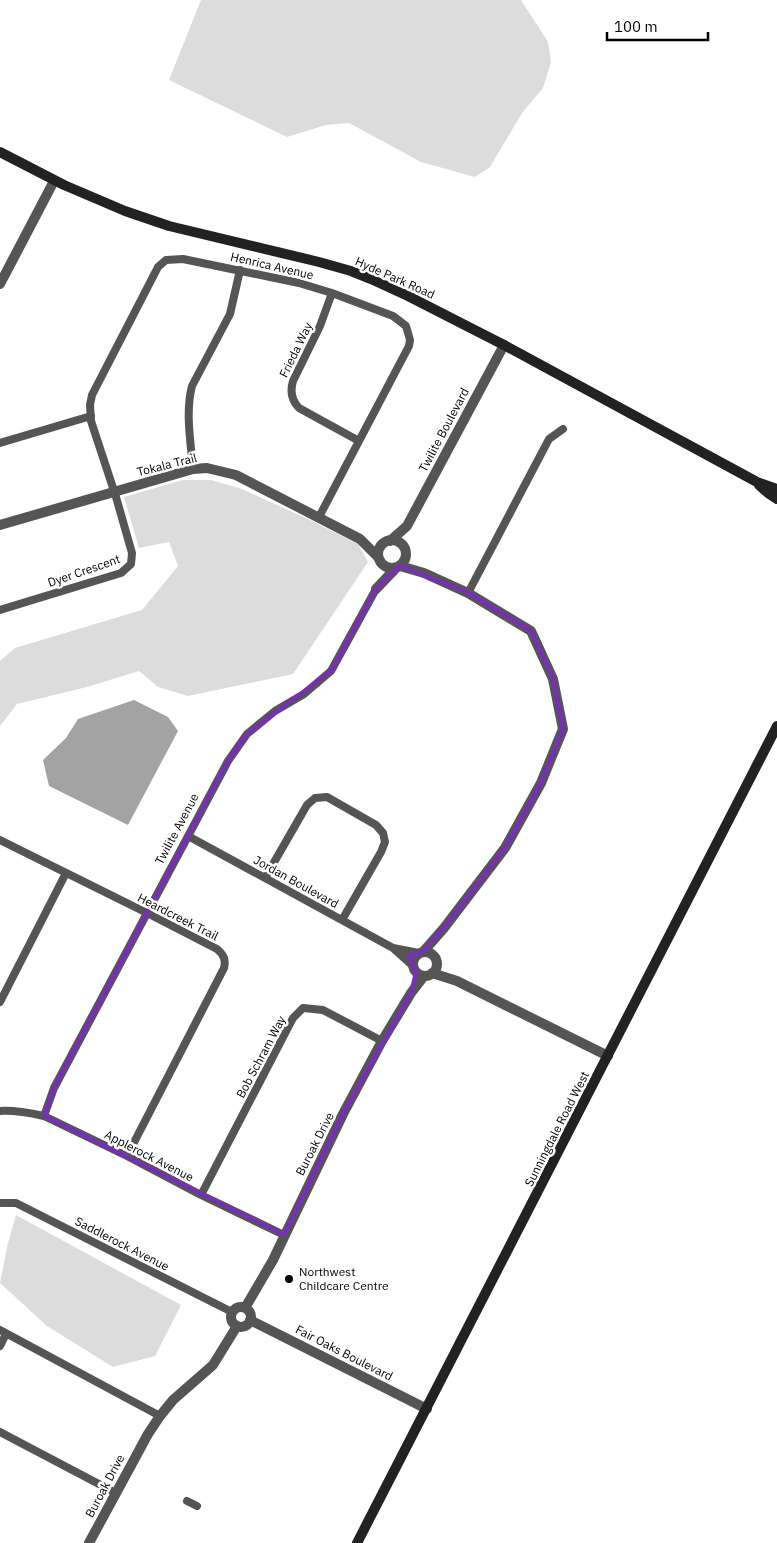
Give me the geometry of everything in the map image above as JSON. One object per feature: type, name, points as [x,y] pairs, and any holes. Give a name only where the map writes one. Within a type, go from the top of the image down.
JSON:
[{"type":"main road","name":"Hyde Park Road","points":[[0,152],[54,181],[125,211],[169,226],[351,271],[408,296],[504,345],[757,482],[777,489]]},
{"type":"main road","name":"Hyde Park Road","points":[[757,482],[768,493],[777,498]]},
{"type":"main road","name":"Sunningdale Road West","points":[[357,1543],[777,726]]},
{"type":"street","points":[[0,284],[54,181]]},
{"type":"street","name":"Henrica Avenue","points":[[115,492],[91,416],[92,395],[158,267],[166,260],[184,259],[299,283],[393,316],[406,326],[409,333],[410,346],[319,517]]},
{"type":"street","points":[[193,470],[189,407],[192,386],[230,314],[240,270]]},
{"type":"street","name":"Frieda Way","points":[[332,293],[320,326],[293,380],[291,395],[299,408],[359,440]]},
{"type":"street","name":"Twilite Boulevard","points":[[388,542],[407,526],[504,345]]},
{"type":"street","points":[[0,443],[91,416]]},
{"type":"street","points":[[468,593],[549,439],[563,429]]},
{"type":"street","name":"Tokala Trail","points":[[0,525],[193,470],[207,468],[236,475],[319,517],[360,539],[379,559]]},
{"type":"street","name":"Dyer Crescent","points":[[0,610],[121,573],[129,568],[133,558],[115,492]]},
{"type":"street","name":"Twilite Boulevard","points":[[405,552],[407,526]]},
{"type":"street","name":"Tokala Trail","points":[[360,539],[388,542]]},
{"type":"street","points":[[424,573],[399,543],[388,542],[380,548],[379,559],[387,567],[398,567],[424,573],[468,593],[531,631],[553,679],[563,730],[541,783],[505,848],[444,928],[414,958],[421,972],[456,981],[608,1056]]},
{"type":"street","points":[[398,567],[405,558],[405,552]]},
{"type":"street","name":"Twilite Avenue","points":[[376,589],[379,559]]},
{"type":"street","name":"Twilite Avenue","points":[[44,1116],[54,1088],[228,761],[247,734],[275,711],[304,694],[331,671],[376,589],[398,567]]},
{"type":"street","points":[[265,878],[306,805],[315,798],[327,798],[376,825],[383,833],[384,842],[381,852],[342,920]]},
{"type":"street","name":"Jordan Boulevard","points":[[188,836],[393,948],[421,972]]},
{"type":"street","name":"Heardcreek Trail","points":[[0,840],[147,913],[222,954],[225,963],[224,968],[127,1156]]},
{"type":"street","points":[[0,1002],[66,872]]},
{"type":"street","points":[[421,972],[436,967],[444,928]]},
{"type":"street","name":"Jordan Boulevard","points":[[393,948],[421,952]]},
{"type":"street","points":[[421,952],[430,953],[456,981]]},
{"type":"street","name":"Buroak Drive","points":[[245,1308],[273,1260],[343,1114],[421,972]]},
{"type":"street","name":"Bob Schram Way","points":[[201,1195],[293,1018],[303,1008],[323,1010],[382,1041]]},
{"type":"street","name":"Applerock Avenue","points":[[0,1111],[8,1110],[44,1116],[284,1236]]},
{"type":"street","name":"Saddlerock Avenue","points":[[0,1203],[16,1204],[25,1208],[232,1312]]},
{"type":"street","points":[[236,1308],[245,1308],[249,1311],[250,1320],[247,1325],[237,1326],[231,1320],[232,1312],[236,1308]]},
{"type":"street","name":"Fair Oaks Boulevard","points":[[250,1320],[427,1409]]},
{"type":"street","name":"Buroak Drive","points":[[89,1543],[148,1434],[160,1416],[173,1400],[213,1365],[237,1326]]},
{"type":"street","points":[[0,1346],[3,1332],[160,1416]]},
{"type":"street","points":[[0,1432],[116,1494]]},
{"type":"street","points":[[187,1501],[197,1506]]},
{"type":"highlighted area","points":[[400,566],[468,593],[531,631],[553,679],[563,729],[541,783],[505,848],[444,928],[423,952],[409,956],[416,972],[411,993],[343,1114],[284,1235],[44,1116],[54,1088],[228,761],[247,734],[331,671],[376,589]]},
{"type":"shaded area","points":[[201,0],[521,0],[548,42],[551,62],[543,88],[522,113],[490,167],[475,177],[421,162],[349,123],[326,125],[287,137],[169,80]]},
{"type":"shaded area","points":[[183,480],[211,480],[242,489],[358,544],[368,562],[293,674],[188,696],[158,687],[139,671],[87,687],[17,704],[0,726],[0,661],[15,648],[142,610],[178,566],[169,542],[139,548],[124,497]]},
{"type":"shaded area","points":[[134,700],[168,717],[178,731],[128,825],[49,786],[43,760],[66,738],[78,719]]},
{"type":"shaded area","points":[[16,1215],[181,1305],[155,1356],[113,1367],[47,1326],[0,1283]]},
{"type":"place","name":"Northwest Childcare Centre","points":[[289,1279]]}]
